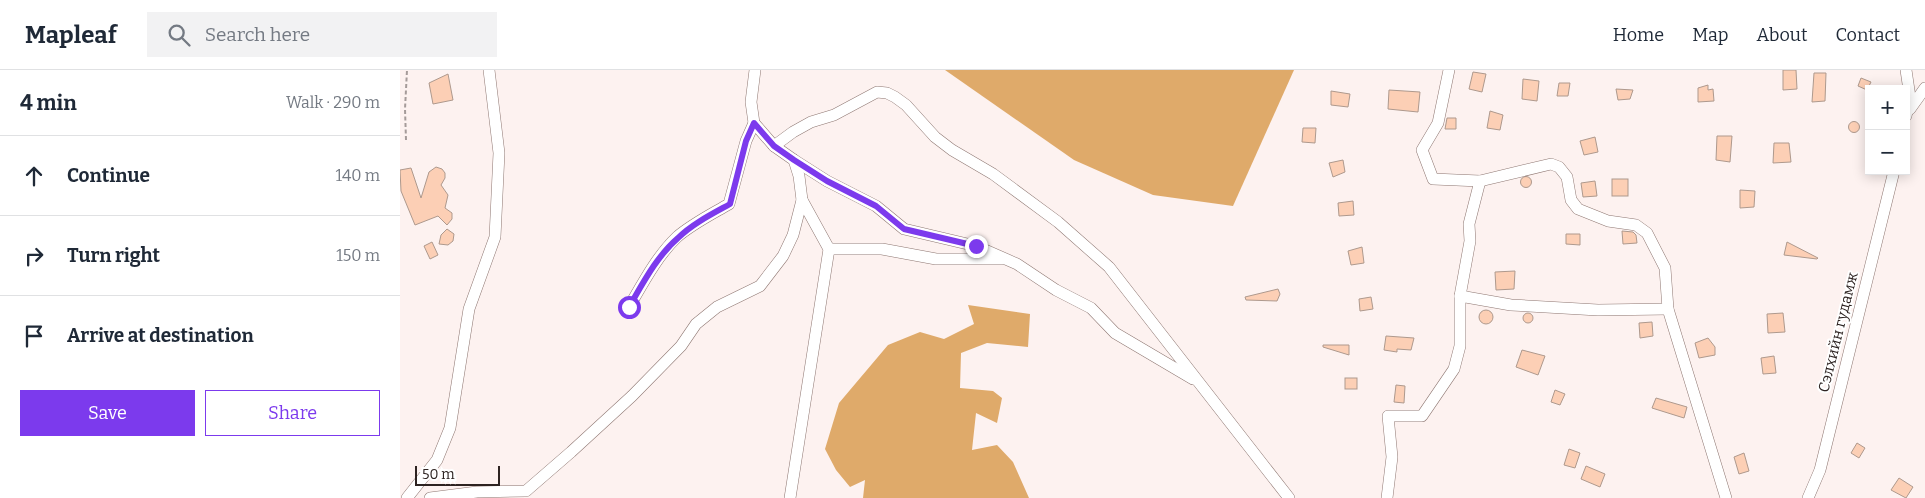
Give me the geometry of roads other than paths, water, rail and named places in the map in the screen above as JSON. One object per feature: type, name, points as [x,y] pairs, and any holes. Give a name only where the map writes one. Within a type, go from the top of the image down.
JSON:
[{"type":"street","points":[[407,498],[437,460],[450,428],[469,309],[495,237],[498,153],[489,70]]},
{"type":"street","points":[[629,307],[662,254],[678,237],[711,214],[730,204],[746,141],[754,123],[751,102],[755,70]]},
{"type":"street","points":[[1449,70],[1438,124],[1422,150],[1433,179],[1480,181],[1551,164],[1559,167],[1567,177],[1571,200],[1578,209],[1608,221],[1636,225],[1648,233],[1665,268],[1668,309],[1726,498]]},
{"type":"street","points":[[1906,70],[1908,85]]},
{"type":"street","points":[[1910,110],[1925,88]]},
{"type":"street","points":[[774,146],[811,122],[834,115],[877,92],[886,92],[895,97],[906,105],[952,150],[993,174],[1058,222],[1109,267],[1289,498]]},
{"type":"street","points":[[754,123],[774,146],[827,181],[876,206],[904,229],[976,246],[1017,264],[1056,290],[1091,308],[1115,332],[1199,383]]},
{"type":"street","points":[[430,498],[477,492],[526,491],[632,396],[681,346],[696,324],[717,307],[760,286],[783,256],[794,235],[802,200],[799,176],[794,160]]},
{"type":"street","name":"Сэлхийн гудамж","points":[[1808,498],[1820,470],[1893,175]]},
{"type":"street","points":[[1387,498],[1392,457],[1388,416],[1422,416],[1454,369],[1460,346],[1460,296],[1470,241],[1469,224],[1480,181]]},
{"type":"street","points":[[790,498],[829,249],[802,200]]},
{"type":"street","points":[[829,249],[882,249],[936,259],[1006,259]]},
{"type":"street","points":[[1460,296],[1511,305],[1588,310],[1668,309]]}]
